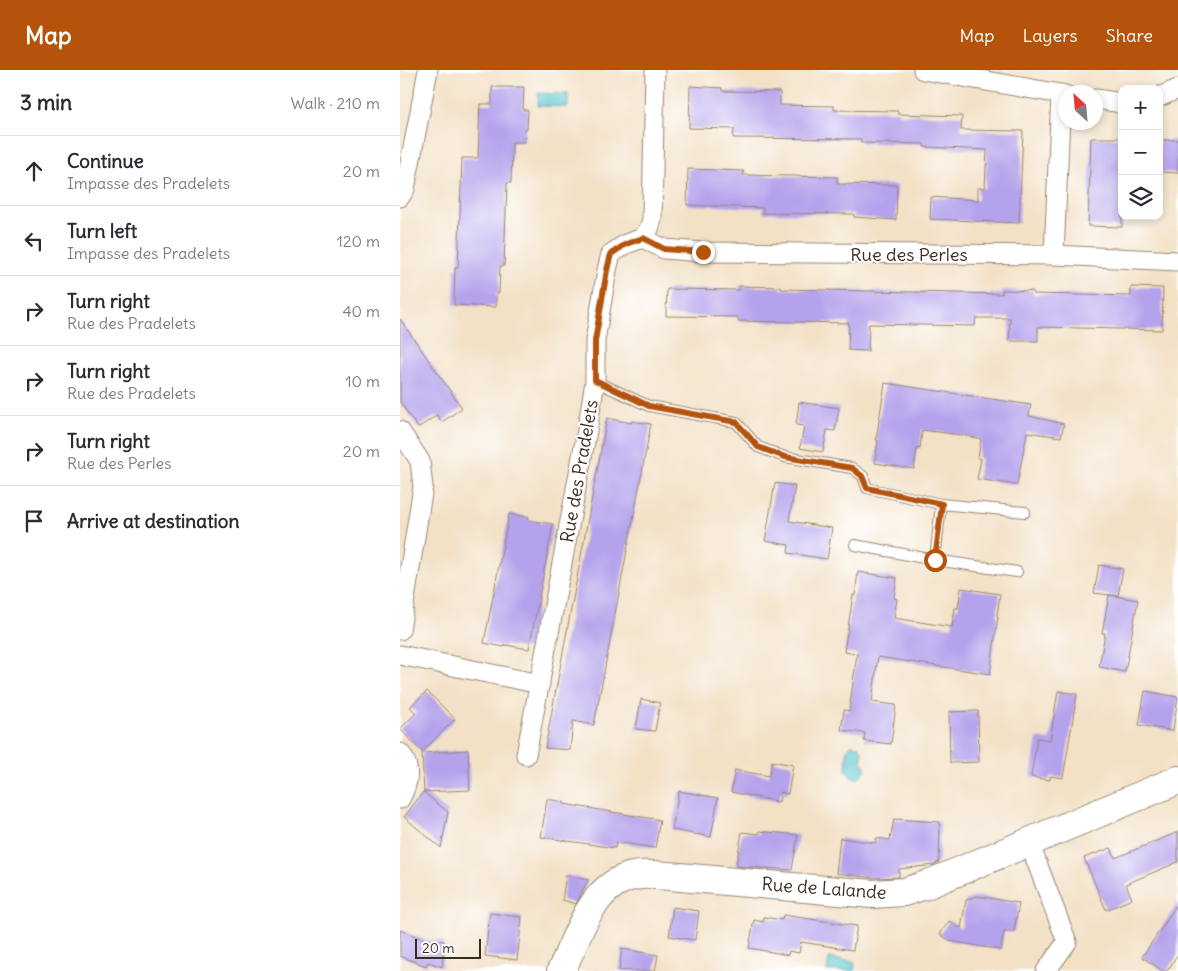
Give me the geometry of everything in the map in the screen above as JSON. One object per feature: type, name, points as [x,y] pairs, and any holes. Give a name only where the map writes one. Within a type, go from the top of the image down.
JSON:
[{"type":"street","points":[[400,197],[405,189],[428,70]]},
{"type":"street","points":[[643,238],[652,219],[655,70]]},
{"type":"street","points":[[922,70],[1058,93]]},
{"type":"street","points":[[1163,95],[1178,89]]},
{"type":"street","points":[[1103,100],[1118,102]]},
{"type":"street","points":[[1054,255],[1061,130]]},
{"type":"street","name":"Rue des Perles","points":[[643,238],[664,249],[703,252],[1054,255],[1178,260]]},
{"type":"street","name":"Rue des Pradelets","points":[[526,755],[585,444],[595,380],[595,341],[607,270],[611,254],[626,244],[643,238]]},
{"type":"street","points":[[400,431],[420,461],[423,487],[400,630]]},
{"type":"street","points":[[400,655],[540,684]]},
{"type":"street","points":[[400,753],[408,770],[407,786],[400,799]]},
{"type":"street","name":"Rue de Lalande","points":[[561,971],[594,902],[609,887],[627,877],[645,875],[669,876],[872,894],[904,892],[926,885],[1178,780]]},
{"type":"street","points":[[1029,842],[1068,942],[1046,971]]},
{"type":"lane","points":[[595,380],[649,406],[736,422],[758,447],[785,457],[852,468],[862,476],[867,488],[942,504],[1025,512]]},
{"type":"lane","points":[[935,560],[942,504]]},
{"type":"lane","points":[[855,545],[935,560],[1017,572]]},
{"type":"water","points":[[538,93],[568,94],[568,107],[538,106]]},
{"type":"water","points":[[851,745],[859,746],[862,751],[865,771],[859,778],[851,778],[846,770],[847,750]]},
{"type":"water","points":[[829,958],[855,962],[854,971],[827,971]]},
{"type":"building","points":[[690,86],[722,88],[722,91],[780,92],[780,105],[834,106],[834,110],[898,111],[898,114],[962,116],[961,130],[1023,131],[1019,223],[930,219],[931,197],[978,200],[978,188],[985,188],[987,150],[924,147],[924,144],[861,143],[861,139],[733,138],[734,129],[689,128]]},
{"type":"building","points":[[492,87],[524,87],[523,110],[528,110],[524,142],[512,142],[511,183],[507,183],[504,266],[500,266],[499,293],[496,293],[496,307],[454,305],[455,268],[458,268],[462,158],[478,158],[480,104],[492,104]]},
{"type":"building","points":[[1091,138],[1118,138],[1118,220],[1122,220],[1122,227],[1088,226]]},
{"type":"building","points":[[1163,140],[1178,140],[1178,173],[1163,172]]},
{"type":"building","points":[[688,169],[744,171],[743,175],[837,177],[837,184],[897,185],[896,220],[854,217],[854,214],[763,213],[763,208],[687,205]]},
{"type":"building","points":[[739,286],[781,287],[781,289],[1002,294],[1002,290],[1033,291],[1033,294],[1131,296],[1131,287],[1163,288],[1162,330],[1038,327],[1038,341],[1009,341],[1010,318],[976,318],[975,326],[869,324],[868,351],[848,350],[849,323],[738,321],[738,317],[666,316],[667,289],[739,290]]},
{"type":"building","points":[[400,319],[462,408],[442,422],[437,415],[418,428],[400,402]]},
{"type":"building","points":[[885,383],[1031,405],[1029,416],[1064,424],[1061,437],[1027,432],[1017,485],[977,479],[981,459],[978,458],[981,439],[962,435],[922,430],[920,449],[917,448],[914,469],[875,463],[878,440],[876,440]]},
{"type":"building","points":[[799,402],[839,408],[835,431],[827,430],[823,452],[800,448],[804,426],[796,425]]},
{"type":"building","points":[[607,418],[631,423],[632,421],[651,424],[594,725],[573,721],[570,750],[545,748]]},
{"type":"building","points":[[775,483],[795,486],[789,521],[832,528],[827,559],[788,553],[789,545],[765,541]]},
{"type":"building","points":[[509,514],[529,517],[528,520],[553,524],[529,649],[484,643]]},
{"type":"building","points":[[1099,565],[1123,569],[1118,596],[1094,593]]},
{"type":"building","points":[[858,572],[897,578],[894,598],[897,599],[894,618],[913,621],[952,627],[955,608],[958,608],[961,588],[1000,594],[990,674],[878,657],[872,702],[896,705],[891,744],[864,741],[865,733],[841,730],[844,710],[849,711],[857,654],[844,652]]},
{"type":"building","points":[[1109,595],[1138,600],[1125,672],[1099,667],[1105,633],[1102,633]]},
{"type":"building","points":[[427,691],[455,719],[422,752],[400,729],[416,713],[410,707]]},
{"type":"building","points":[[1058,691],[1077,694],[1063,778],[1050,776],[1050,780],[1031,777],[1037,738],[1050,740]]},
{"type":"building","points":[[1145,691],[1178,697],[1173,731],[1139,725]]},
{"type":"building","points":[[641,699],[660,703],[655,731],[636,729]]},
{"type":"building","points":[[978,711],[979,762],[950,763],[949,712]]},
{"type":"building","points":[[468,750],[470,790],[424,792],[422,753]]},
{"type":"building","points":[[772,761],[793,765],[788,794],[781,792],[779,802],[731,792],[735,770],[769,776]]},
{"type":"building","points":[[679,791],[718,798],[711,837],[672,830]]},
{"type":"building","points":[[423,792],[448,812],[441,848],[404,817]]},
{"type":"building","points":[[547,799],[564,802],[564,804],[660,820],[655,848],[616,842],[615,848],[541,837]]},
{"type":"building","points":[[894,819],[940,822],[939,862],[934,865],[899,869],[899,877],[874,878],[836,873],[840,838],[876,843],[876,838],[890,840]]},
{"type":"building","points":[[759,831],[798,835],[792,870],[736,866],[742,832],[759,834]]},
{"type":"building","points":[[1178,832],[1178,862],[1126,884],[1132,899],[1106,910],[1084,858],[1111,848],[1115,858]]},
{"type":"building","points":[[566,875],[588,880],[576,904],[562,900]]},
{"type":"building","points":[[977,896],[1019,903],[1014,932],[1004,932],[1001,950],[950,941],[940,934],[949,921],[961,928],[966,900]]},
{"type":"building","points":[[1178,903],[1178,954],[1167,971],[1163,971],[1142,957]]},
{"type":"building","points":[[673,907],[699,911],[695,940],[669,936]]},
{"type":"building","points":[[490,913],[522,917],[517,960],[485,956]]},
{"type":"building","points":[[783,915],[857,926],[853,950],[801,942],[799,953],[789,951],[788,955],[749,948],[754,920],[763,922],[764,917],[782,920]]},
{"type":"building","points":[[400,930],[426,940],[444,941],[442,967],[428,962],[426,966],[400,956]]},
{"type":"building","points":[[622,949],[658,955],[655,971],[619,971]]},
{"type":"route","points":[[703,252],[664,249],[643,238],[626,244],[611,254],[595,341],[595,380],[649,406],[736,422],[758,447],[785,457],[852,468],[862,476],[867,488],[942,504],[935,560]]}]
